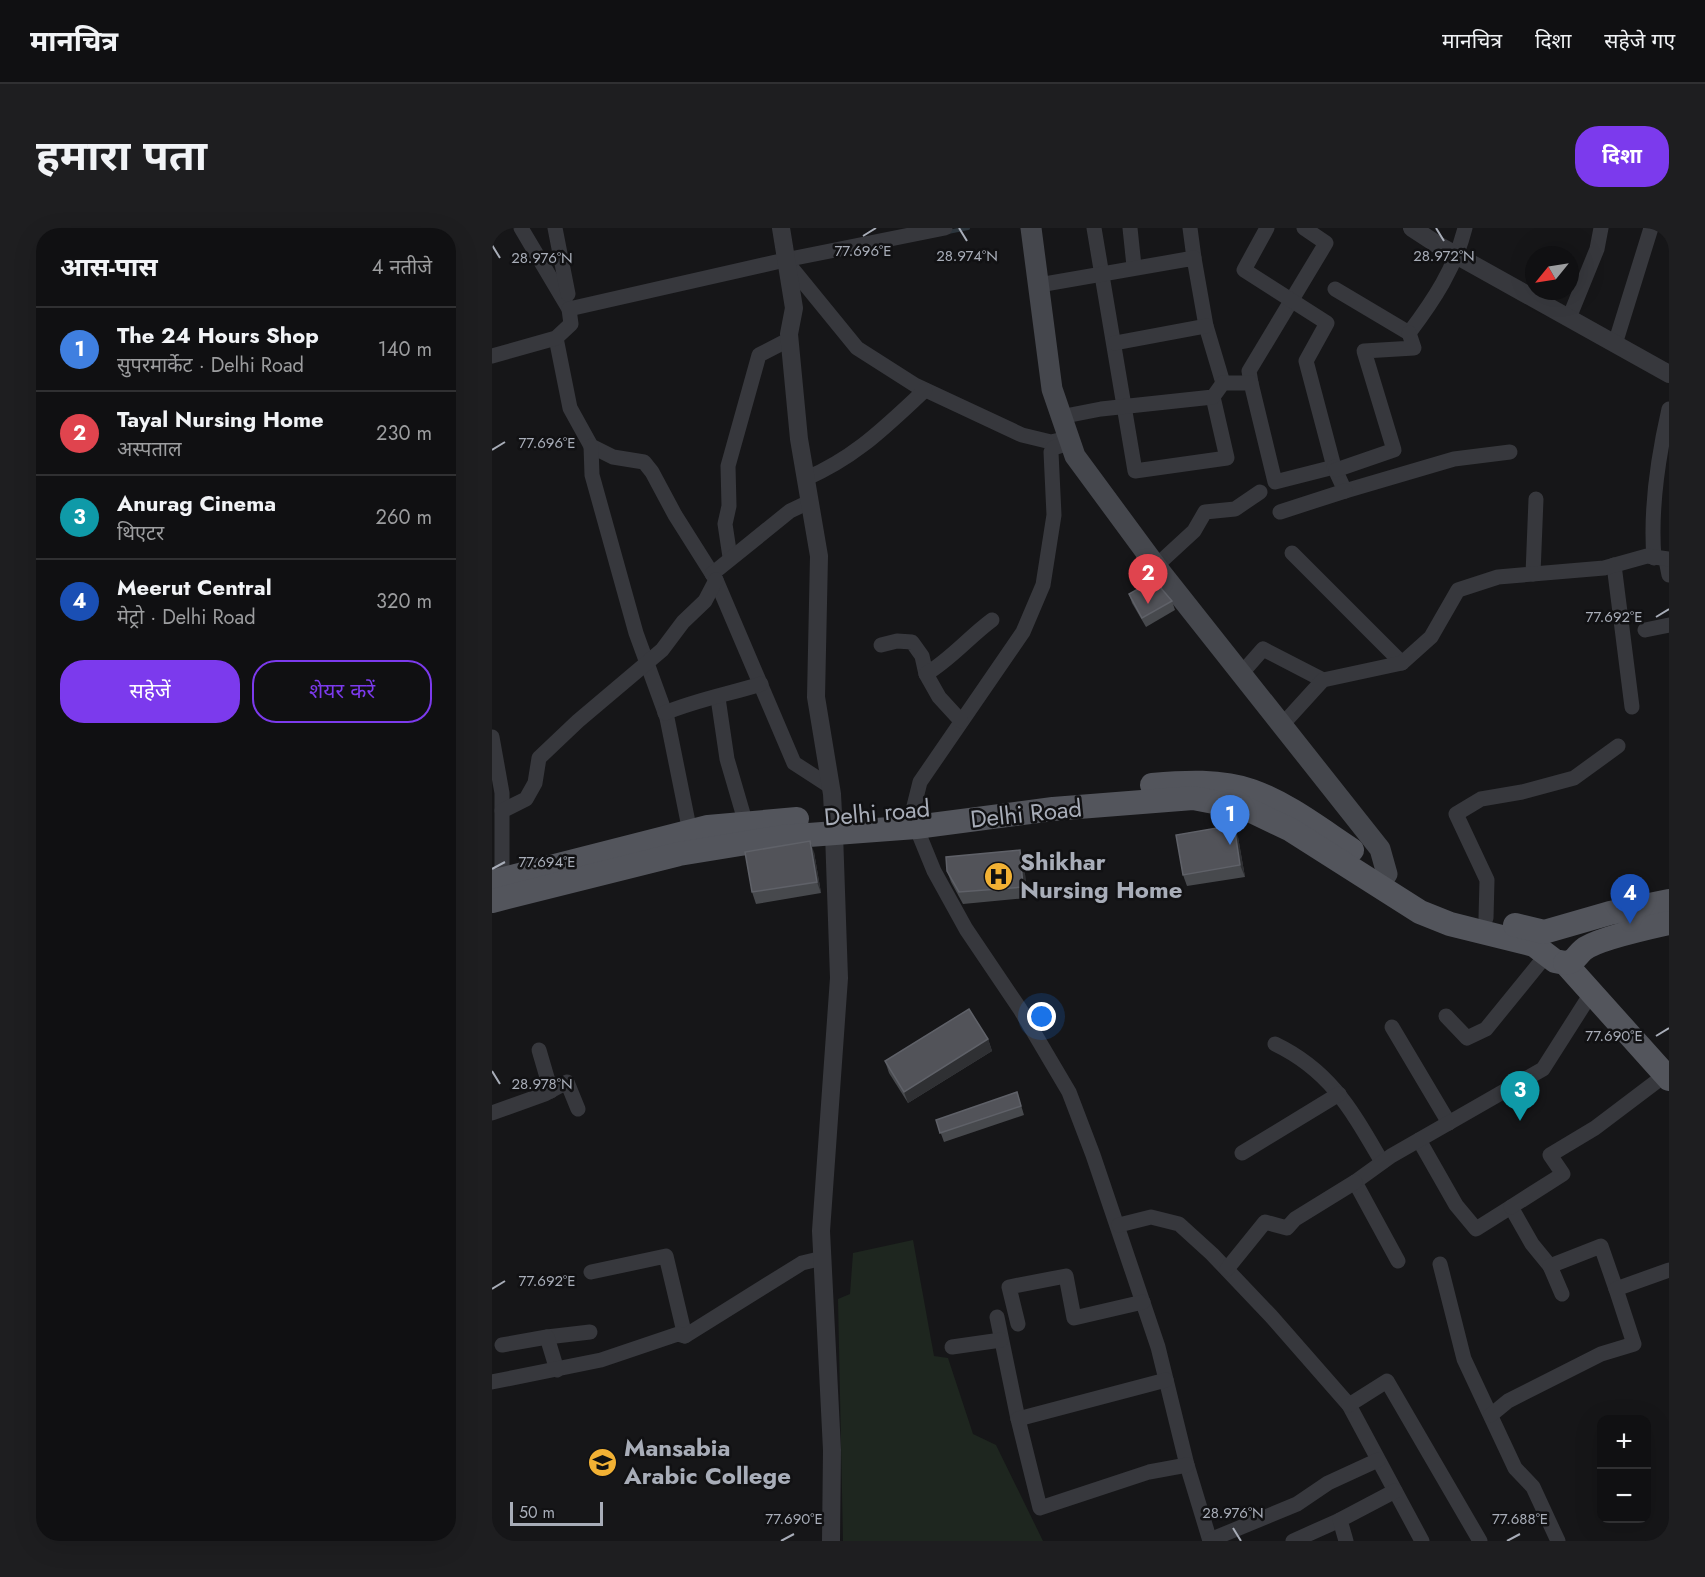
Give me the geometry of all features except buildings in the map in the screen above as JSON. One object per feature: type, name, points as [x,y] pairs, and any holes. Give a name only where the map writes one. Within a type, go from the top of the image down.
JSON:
[{"type":"main road","points":[[1031,228],[1052,389],[1075,456],[1156,566],[1380,849],[1383,880]]},
{"type":"main road","name":"Delhi Road","points":[[492,901],[679,854],[782,837],[834,825],[1193,798],[1245,808],[1357,862],[1383,880],[1420,912],[1450,924],[1557,953]]},
{"type":"main road","name":"Delhi road","points":[[497,880],[690,832],[746,824],[834,825]]},
{"type":"main road","points":[[1357,862],[1366,830]]},
{"type":"main road","name":"Delhi Road","points":[[1383,880],[1486,918],[1544,932],[1610,913],[1669,901]]},
{"type":"main road","points":[[1557,953],[1669,923]]},
{"type":"main road","points":[[1557,953],[1580,934],[1573,925]]},
{"type":"main road","points":[[1557,953],[1667,1077]]},
{"type":"main road","points":[[1557,953],[1616,1019]]},
{"type":"street","points":[[521,228],[569,309]]},
{"type":"street","points":[[492,356],[556,338],[572,324],[570,301],[555,228]]},
{"type":"street","points":[[781,228],[794,308],[790,339],[806,479],[819,556],[816,697],[831,787],[834,825],[839,978],[821,1231],[832,1450],[831,1541]]},
{"type":"street","points":[[569,309],[787,264],[945,228]]},
{"type":"street","points":[[1094,228],[1135,471],[1227,458],[1213,397]]},
{"type":"street","points":[[1130,228],[1134,266]]},
{"type":"street","points":[[1190,228],[1206,326],[1223,383]]},
{"type":"street","points":[[1267,228],[1244,270],[1327,322],[1306,361],[1335,468],[1345,491]]},
{"type":"street","points":[[1304,228],[1326,243],[1249,370],[1275,482],[1335,468],[1394,450],[1364,351],[1413,348],[1409,333],[1335,289]]},
{"type":"street","points":[[1412,228],[1669,374]]},
{"type":"street","points":[[1409,333],[1432,302],[1458,256],[1465,228]]},
{"type":"street","points":[[1569,318],[1597,249],[1601,228]]},
{"type":"street","points":[[1615,344],[1651,228]]},
{"type":"street","points":[[1039,285],[1134,266],[1194,258]]},
{"type":"street","points":[[787,264],[857,348],[925,390],[1022,435],[1051,442],[1068,440]]},
{"type":"street","points":[[1115,343],[1206,326]]},
{"type":"street","points":[[556,338],[570,408],[591,446],[592,475],[636,633],[665,713],[690,832]]},
{"type":"street","points":[[730,557],[724,524],[729,506],[728,466],[735,438],[752,386],[759,355],[790,339]]},
{"type":"street","points":[[1223,383],[1251,383]]},
{"type":"street","points":[[1060,417],[1101,409],[1213,397],[1223,383]]},
{"type":"street","points":[[806,479],[845,459],[878,435],[925,390]]},
{"type":"street","points":[[1669,409],[1661,441],[1651,525],[1669,575]]},
{"type":"street","points":[[1068,440],[1053,448],[1051,452],[1054,514],[1043,585],[1023,632],[920,782],[915,819],[934,871],[966,929],[1020,1009],[1069,1092],[1119,1225],[1166,1380],[1187,1465],[1210,1540],[1297,1504],[1328,1483],[1378,1460]]},
{"type":"street","points":[[591,446],[613,457],[644,462],[652,472],[675,515],[714,577],[794,763],[831,787]]},
{"type":"street","points":[[1280,512],[1454,459],[1510,452]]},
{"type":"street","points":[[1156,566],[1194,531],[1205,512],[1235,509],[1260,492]]},
{"type":"street","points":[[1533,574],[1536,499]]},
{"type":"street","points":[[502,811],[526,799],[535,783],[539,758],[578,721],[662,650],[683,622],[705,601],[714,577],[730,557],[790,511],[809,502]]},
{"type":"street","points":[[1292,553],[1402,663]]},
{"type":"street","points":[[1282,724],[1323,680],[1361,669],[1402,663],[1431,637],[1458,590],[1498,577],[1614,565],[1647,556],[1663,559]]},
{"type":"street","points":[[1614,565],[1632,707]]},
{"type":"street","points":[[926,674],[946,662],[972,634],[992,620]]},
{"type":"street","points":[[1645,630],[1669,625]]},
{"type":"street","points":[[881,645],[897,641],[912,642],[922,656],[926,674],[939,697],[962,722]]},
{"type":"street","points":[[1241,674],[1263,649],[1323,680]]},
{"type":"street","points":[[665,713],[690,703],[718,698],[760,684]]},
{"type":"street","points":[[718,698],[727,759],[746,824]]},
{"type":"street","points":[[492,737],[502,811],[497,880]]},
{"type":"street","points":[[1486,918],[1487,880],[1456,814],[1481,799],[1522,792],[1574,778],[1618,746]]},
{"type":"street","points":[[1446,1016],[1467,1038],[1486,1029],[1557,953]]},
{"type":"street","points":[[1227,1269],[1265,1222],[1287,1228],[1295,1219],[1355,1182],[1382,1162],[1543,1069],[1592,992]]},
{"type":"street","points":[[1392,1027],[1449,1123]]},
{"type":"street","points":[[1275,1044],[1295,1054],[1330,1082],[1382,1162]]},
{"type":"street","points":[[539,1050],[551,1091]]},
{"type":"street","points":[[1419,1140],[1456,1205],[1476,1229],[1563,1174],[1551,1155],[1595,1128],[1667,1077]]},
{"type":"street","points":[[492,1113],[551,1091],[567,1082],[578,1109]]},
{"type":"street","points":[[1242,1153],[1339,1094]]},
{"type":"street","points":[[1355,1182],[1398,1261]]},
{"type":"street","points":[[1511,1208],[1532,1244],[1550,1266],[1562,1294]]},
{"type":"street","points":[[1119,1225],[1151,1217],[1179,1224],[1227,1269],[1348,1405],[1422,1541]]},
{"type":"street","points":[[1491,1415],[1508,1401],[1601,1354],[1634,1344],[1601,1246],[1550,1266]]},
{"type":"street","points":[[591,1272],[666,1256],[685,1336]]},
{"type":"street","points":[[492,1382],[601,1360],[678,1334],[685,1336],[802,1263],[823,1258]]},
{"type":"street","points":[[1440,1264],[1464,1359],[1515,1468],[1533,1487],[1558,1541]]},
{"type":"street","points":[[1616,1289],[1669,1270]]},
{"type":"street","points":[[1018,1324],[1009,1287],[1066,1276],[1074,1318],[1143,1302]]},
{"type":"street","points":[[997,1317],[1018,1419],[1040,1508],[1149,1472],[1187,1465]]},
{"type":"street","points":[[502,1346],[547,1337],[590,1332]]},
{"type":"street","points":[[547,1337],[557,1370]]},
{"type":"street","points":[[952,1347],[1001,1340]]},
{"type":"street","points":[[1018,1419],[1166,1380]]},
{"type":"street","points":[[1348,1405],[1387,1381],[1480,1541]]},
{"type":"street","points":[[1293,1541],[1340,1520],[1395,1491]]},
{"type":"street","points":[[1340,1520],[1346,1541]]},
{"type":"shaded area","points":[[913,1240],[934,1356],[948,1358],[973,1434],[996,1445],[1043,1541],[843,1541],[838,1299],[850,1294],[853,1253]]},
{"type":"waterway","points":[[948,232],[968,228]]},
{"type":"place","name":"Tayal Nursing Home","points":[[1148,604]]},
{"type":"place","name":"The 24 Hours Shop","points":[[1230,845]]},
{"type":"place","name":"Shikhar Nursing Home","points":[[999,876]]},
{"type":"place","name":"Meerut Central","points":[[1630,924]]},
{"type":"place","name":"Anurag Cinema","points":[[1520,1121]]},
{"type":"place","name":"Mansabia Arabic College","points":[[603,1462]]}]
